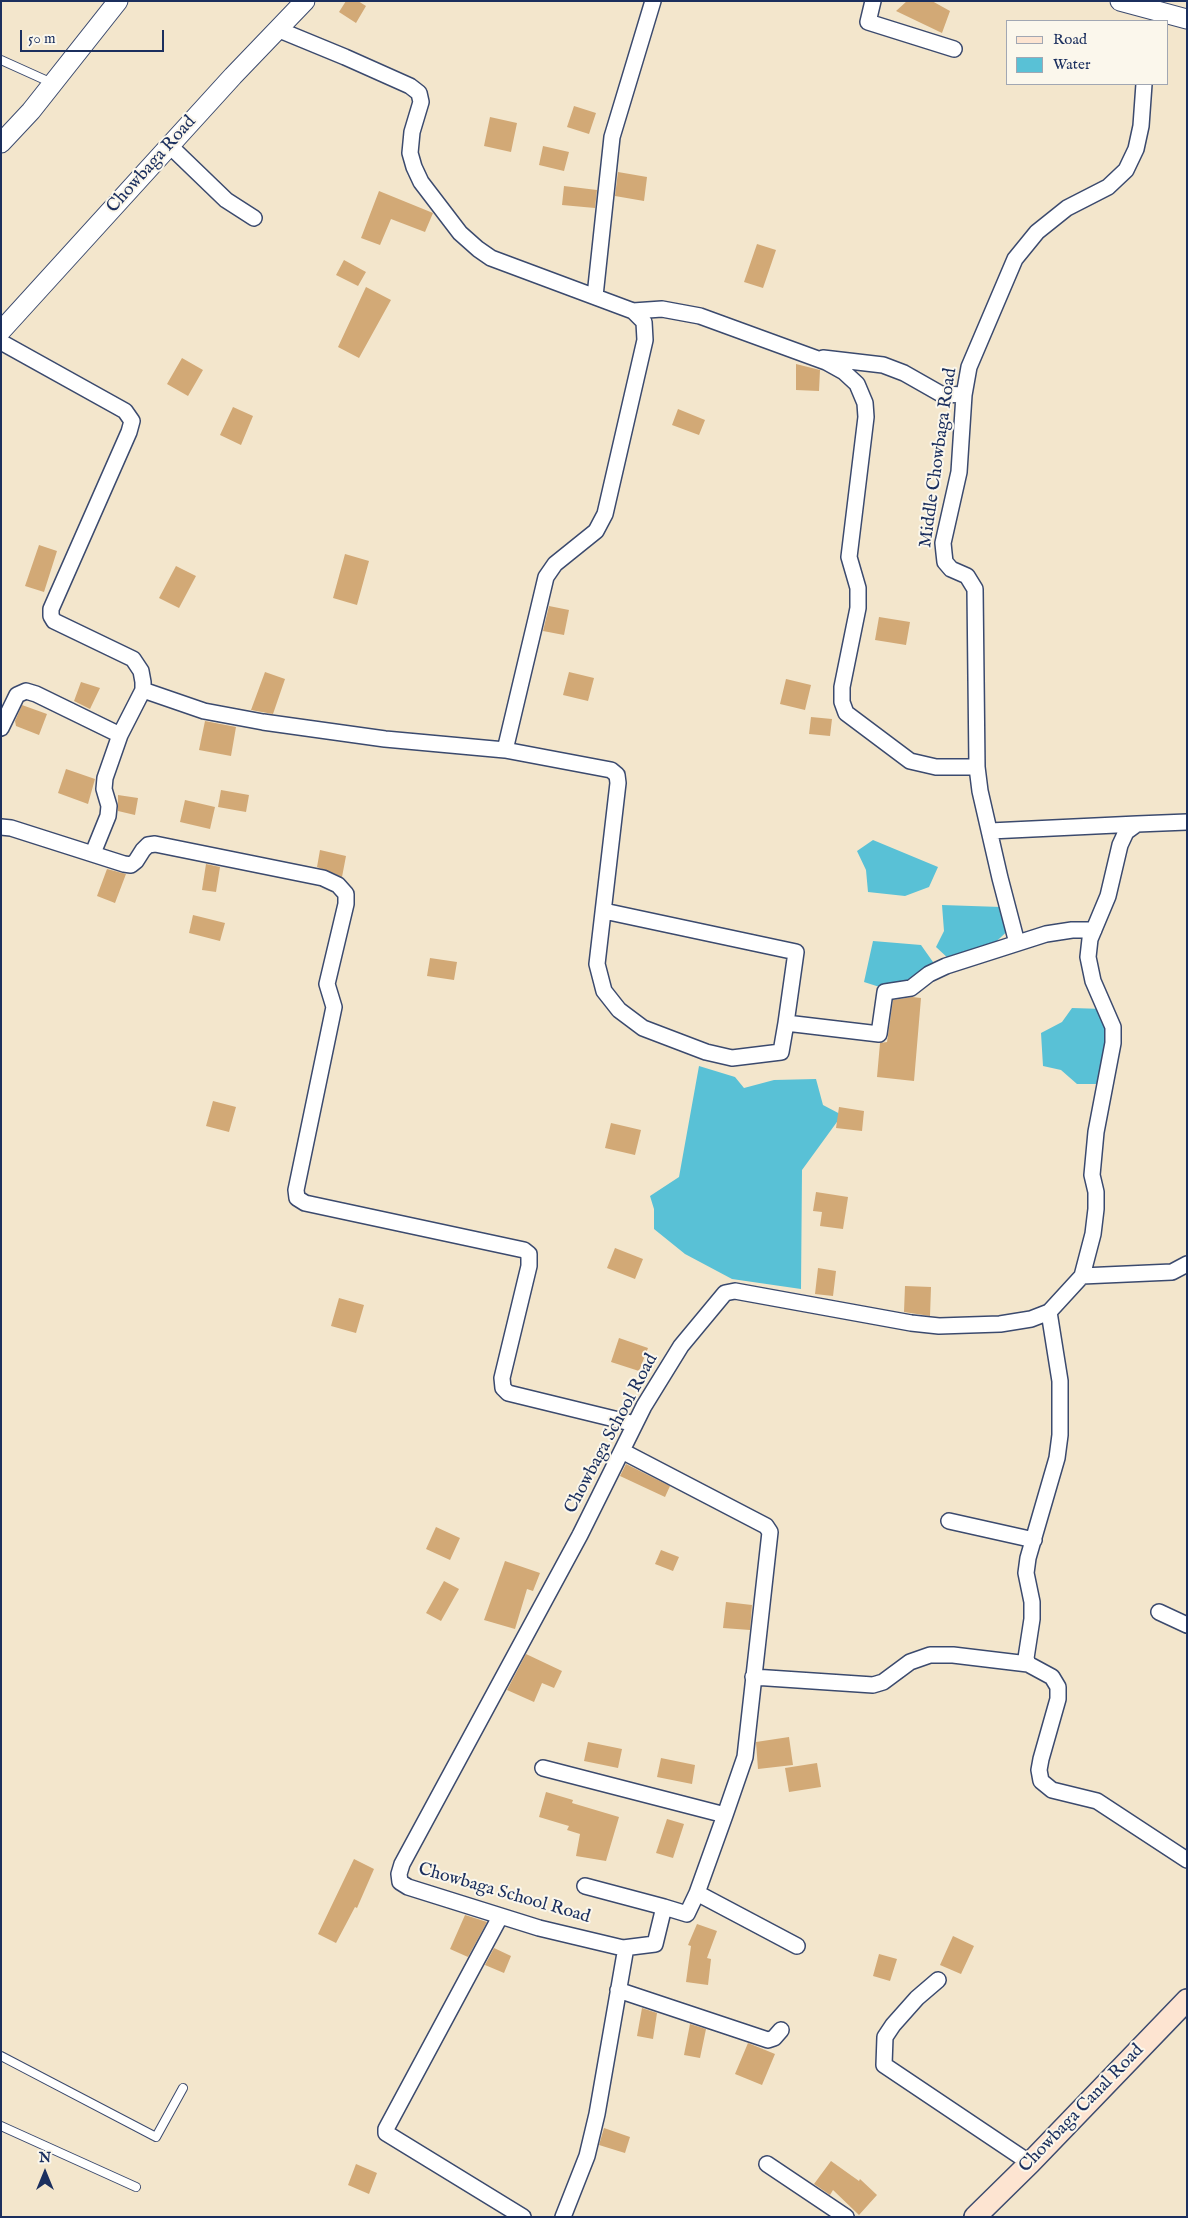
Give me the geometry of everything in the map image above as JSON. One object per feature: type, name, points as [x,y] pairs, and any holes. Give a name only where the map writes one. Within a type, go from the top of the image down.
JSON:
[{"type":"main road","name":"Chowbaga Canal Road","points":[[975,2217],[1030,2163],[1187,2000]]},
{"type":"street","points":[[1,143],[53,84],[118,1]]},
{"type":"street","name":"Chowbaga Road","points":[[1,331],[277,29],[305,1]]},
{"type":"street","points":[[594,296],[612,137],[653,1]]},
{"type":"street","points":[[873,1],[868,22],[954,49]]},
{"type":"street","points":[[1120,1],[1149,15],[1187,19]]},
{"type":"street","points":[[277,29],[353,60],[410,86],[419,93],[421,102],[412,132],[410,153],[421,182],[460,234],[491,258],[633,311],[644,322],[645,340],[605,514],[596,531],[555,564],[546,577],[504,750]]},
{"type":"street","name":"Middle Chowbaga Road","points":[[1017,944],[980,791],[975,589],[967,576],[951,569],[945,562],[943,543],[959,472],[964,395],[969,367],[1015,259],[1037,232],[1067,208],[1108,187],[1126,170],[1136,149],[1141,126],[1144,85]]},
{"type":"street","points":[[170,146],[226,200],[254,218]]},
{"type":"street","points":[[633,311],[662,309],[700,316],[815,358],[844,372],[856,384],[865,403],[866,417],[849,557],[858,594],[858,608],[842,687],[842,702],[846,713],[910,761],[936,767],[978,767]]},
{"type":"street","points":[[1,342],[126,411],[132,421],[129,432],[51,609],[51,616],[54,621],[132,659],[141,671],[143,690],[120,735],[104,778],[104,789],[109,806],[108,816],[93,853]]},
{"type":"street","points":[[815,358],[883,365],[904,372],[942,394],[964,395]]},
{"type":"street","points":[[143,690],[204,711],[263,722],[385,739],[504,750],[611,770],[617,775],[618,784],[597,964],[604,991],[619,1010],[643,1028],[706,1052],[732,1058],[781,1052],[796,952],[604,911]]},
{"type":"street","points":[[1,728],[17,694],[26,691],[36,694],[120,735]]},
{"type":"street","points":[[990,831],[1187,822]]},
{"type":"street","name":"Chowbaga School Road","points":[[623,1948],[500,1917],[408,1887],[400,1882],[399,1874],[580,1535],[635,1424],[686,1339],[721,1298],[730,1291],[911,1323],[939,1326],[1000,1324],[1031,1318],[1048,1312],[1082,1276],[1093,1234],[1096,1209],[1092,1163],[1098,1116],[1113,1043],[1114,1027],[1093,981],[1088,958],[1090,939],[1108,896],[1120,845],[1126,832],[1137,824]]},
{"type":"street","points":[[1,827],[11,828],[131,865],[148,845],[155,844],[323,878],[338,885],[346,894],[346,904],[327,984],[334,1007],[296,1190],[297,1198],[305,1203],[524,1250],[529,1254],[529,1266],[502,1378],[503,1388],[508,1393],[635,1424]]},
{"type":"street","points":[[786,1023],[879,1034],[885,992],[911,988],[929,974],[946,966],[1046,934],[1072,930],[1094,930]]},
{"type":"street","points":[[1082,1276],[1172,1272],[1187,1264]]},
{"type":"street","points":[[1028,1664],[1026,1658],[1032,1619],[1032,1602],[1026,1574],[1049,1492],[1060,1435],[1060,1381],[1048,1312]]},
{"type":"street","points":[[585,1886],[687,1914],[697,1893],[745,1757],[770,1532],[766,1526],[622,1451]]},
{"type":"street","points":[[949,1521],[1034,1540]]},
{"type":"street","points":[[1159,1612],[1187,1625]]},
{"type":"street","points":[[753,1677],[873,1685],[883,1682],[910,1662],[930,1655],[953,1655],[1028,1664],[1052,1677],[1058,1686],[1058,1699],[1039,1770],[1041,1780],[1052,1790],[1097,1801],[1187,1860]]},
{"type":"street","points":[[543,1768],[725,1815]]},
{"type":"street","points":[[697,1893],[797,1946]]},
{"type":"street","points":[[563,2217],[587,2156],[598,2114],[625,1953],[623,1948],[655,1944],[664,1907]]},
{"type":"street","points":[[500,1917],[386,2129],[386,2133],[522,2217]]},
{"type":"street","points":[[938,1980],[917,1998],[885,2037],[884,2065],[1030,2163]]},
{"type":"street","points":[[618,1990],[768,2040],[774,2038],[781,2030]]},
{"type":"street","points":[[767,2164],[846,2217]]},
{"type":"lane","points":[[1,60],[53,84]]},
{"type":"lane","points":[[1,2056],[156,2137],[183,2088]]},
{"type":"lane","points":[[1,2126],[136,2187]]},
{"type":"water","points":[[873,840],[938,867],[929,887],[905,896],[868,892],[866,870],[857,851]]},
{"type":"water","points":[[942,905],[1001,907],[1013,926],[987,950],[950,960],[936,947],[944,931]]},
{"type":"water","points":[[873,941],[921,945],[933,962],[924,982],[889,990],[864,982]]},
{"type":"water","points":[[1072,1008],[1104,1009],[1110,1062],[1096,1084],[1077,1084],[1061,1070],[1043,1066],[1041,1033],[1062,1022]]},
{"type":"water","points":[[699,1066],[735,1077],[744,1088],[774,1080],[816,1079],[823,1105],[842,1115],[802,1170],[801,1289],[732,1279],[685,1254],[654,1229],[654,1209],[650,1196],[679,1177]]},
{"type":"building","points":[[346,1],[358,1],[366,6],[356,23],[339,12]]},
{"type":"building","points":[[907,1],[932,1],[950,11],[942,33],[896,11]]},
{"type":"building","points":[[574,106],[596,113],[589,134],[567,127]]},
{"type":"building","points":[[490,117],[517,123],[511,152],[484,146]]},
{"type":"building","points":[[543,146],[569,152],[564,171],[539,165]]},
{"type":"building","points":[[618,172],[647,177],[644,201],[615,196]]},
{"type":"building","points":[[564,186],[597,190],[595,208],[562,205]]},
{"type":"building","points":[[379,191],[433,213],[425,232],[391,219],[380,245],[361,238]]},
{"type":"building","points":[[757,244],[776,250],[763,288],[744,282]]},
{"type":"building","points":[[344,260],[366,272],[358,286],[336,275]]},
{"type":"building","points":[[366,287],[391,300],[359,358],[338,347]]},
{"type":"building","points":[[182,358],[203,370],[188,396],[167,384]]},
{"type":"building","points":[[796,364],[820,370],[819,391],[796,390]]},
{"type":"building","points":[[233,407],[253,416],[241,445],[220,435]]},
{"type":"building","points":[[678,409],[705,420],[699,435],[672,425]]},
{"type":"building","points":[[39,545],[57,551],[44,592],[25,586]]},
{"type":"building","points":[[345,554],[369,561],[357,605],[333,598]]},
{"type":"building","points":[[176,566],[196,576],[179,608],[159,598]]},
{"type":"building","points":[[549,606],[569,610],[564,635],[543,631]]},
{"type":"building","points":[[879,617],[910,622],[906,645],[875,640]]},
{"type":"building","points":[[265,672],[285,679],[273,714],[251,710]]},
{"type":"building","points":[[569,672],[594,678],[588,701],[563,695]]},
{"type":"building","points":[[786,679],[811,685],[805,710],[780,704]]},
{"type":"building","points":[[81,682],[100,688],[90,709],[74,701]]},
{"type":"building","points":[[22,705],[47,714],[39,735],[16,726],[15,721]]},
{"type":"building","points":[[811,717],[832,719],[830,736],[809,734]]},
{"type":"building","points":[[205,721],[236,727],[231,756],[199,750]]},
{"type":"building","points":[[66,769],[95,779],[88,804],[58,793]]},
{"type":"building","points":[[221,790],[249,795],[246,812],[218,807]]},
{"type":"building","points":[[118,795],[138,798],[135,815],[118,811]]},
{"type":"building","points":[[185,800],[215,807],[210,829],[180,822]]},
{"type":"building","points":[[320,850],[346,856],[342,877],[317,867]]},
{"type":"building","points":[[206,864],[220,867],[216,892],[202,890]]},
{"type":"building","points":[[107,869],[126,874],[115,903],[97,896]]},
{"type":"building","points":[[193,915],[225,923],[220,941],[189,933]]},
{"type":"building","points":[[430,958],[457,962],[454,980],[427,976]]},
{"type":"building","points":[[912,997],[921,998],[914,1081],[877,1077],[880,1043],[887,1042],[893,1000]]},
{"type":"building","points":[[213,1101],[236,1107],[229,1132],[206,1126]]},
{"type":"building","points":[[839,1107],[864,1111],[862,1131],[836,1128]]},
{"type":"building","points":[[611,1123],[641,1130],[635,1155],[605,1148]]},
{"type":"building","points":[[816,1192],[848,1197],[843,1229],[820,1226],[822,1212],[813,1211]]},
{"type":"building","points":[[615,1248],[643,1259],[635,1279],[607,1268]]},
{"type":"building","points":[[818,1268],[836,1271],[833,1296],[815,1294]]},
{"type":"building","points":[[905,1286],[931,1287],[930,1316],[904,1312]]},
{"type":"building","points":[[339,1298],[364,1305],[356,1333],[331,1326]]},
{"type":"building","points":[[619,1338],[648,1348],[639,1371],[611,1362]]},
{"type":"building","points":[[626,1464],[670,1486],[665,1497],[620,1476]]},
{"type":"building","points":[[436,1527],[460,1538],[450,1560],[426,1549]]},
{"type":"building","points":[[661,1550],[679,1557],[673,1571],[655,1564]]},
{"type":"building","points":[[505,1561],[540,1573],[533,1591],[527,1589],[515,1629],[484,1620]]},
{"type":"building","points":[[444,1581],[459,1589],[441,1621],[426,1613]]},
{"type":"building","points":[[726,1602],[752,1605],[750,1630],[723,1628]]},
{"type":"building","points":[[526,1654],[562,1671],[554,1688],[542,1683],[534,1702],[507,1690]]},
{"type":"building","points":[[789,1737],[793,1765],[758,1769],[756,1742]]},
{"type":"building","points":[[588,1742],[622,1749],[618,1768],[584,1761]]},
{"type":"building","points":[[661,1758],[695,1765],[692,1784],[657,1777]]},
{"type":"building","points":[[817,1763],[821,1787],[789,1792],[785,1768]]},
{"type":"building","points":[[546,1792],[573,1800],[572,1803],[619,1817],[606,1861],[576,1856],[580,1834],[567,1830],[569,1826],[539,1817]]},
{"type":"building","points":[[667,1819],[684,1824],[673,1858],[656,1853]]},
{"type":"building","points":[[354,1859],[374,1869],[357,1908],[355,1907],[336,1943],[318,1934]]},
{"type":"building","points":[[465,1915],[487,1922],[468,1957],[450,1949]]},
{"type":"building","points":[[697,1924],[717,1931],[707,1958],[711,1959],[708,1985],[686,1982],[691,1946],[688,1945]]},
{"type":"building","points":[[953,1936],[974,1946],[961,1974],[940,1965]]},
{"type":"building","points":[[494,1948],[511,1956],[504,1973],[485,1965]]},
{"type":"building","points":[[879,1954],[897,1959],[890,1981],[873,1976]]},
{"type":"building","points":[[642,2008],[657,2013],[653,2039],[637,2036]]},
{"type":"building","points":[[690,2024],[706,2029],[700,2058],[684,2055]]},
{"type":"building","points":[[748,2043],[775,2054],[762,2085],[735,2074]]},
{"type":"building","points":[[604,2128],[630,2137],[625,2153],[599,2145]]},
{"type":"building","points":[[831,2161],[859,2181],[860,2179],[877,2195],[859,2215],[833,2190],[830,2195],[814,2184]]},
{"type":"building","points":[[356,2164],[377,2173],[369,2194],[348,2185]]}]
